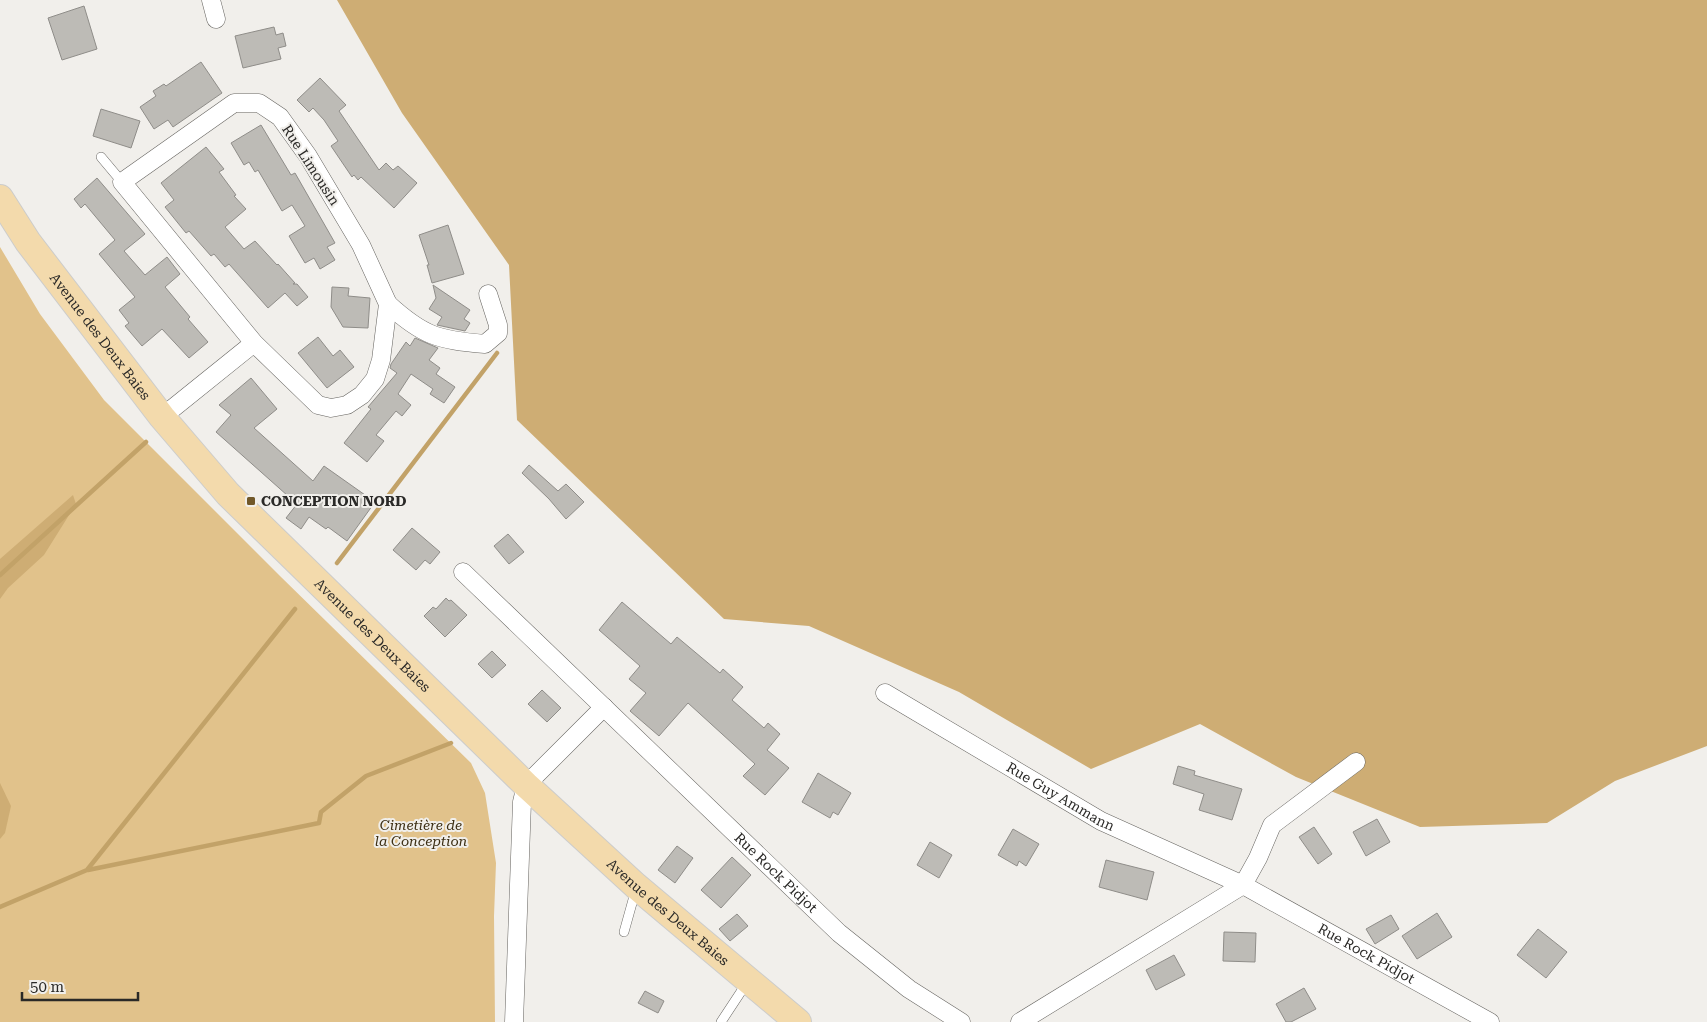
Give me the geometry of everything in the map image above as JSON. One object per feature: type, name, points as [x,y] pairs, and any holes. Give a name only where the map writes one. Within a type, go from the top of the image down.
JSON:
[{"type":"main road","name":"Avenue des Deux Baies","points":[[0,198],[28,242],[162,417],[228,494],[526,785],[636,886],[798,1022]]},
{"type":"street","points":[[211,0],[216,19]]},
{"type":"street","name":"Rue Limousin","points":[[122,182],[234,103],[259,103],[280,117],[308,156],[361,245],[388,304]]},
{"type":"street","points":[[122,182],[254,343],[318,405],[332,408],[347,405],[362,395],[375,379],[381,360],[388,304]]},
{"type":"street","points":[[388,304],[409,323],[428,334],[449,340],[485,344],[498,333],[498,325],[488,294]]},
{"type":"street","points":[[162,417],[254,343]]},
{"type":"street","name":"Rue Rock Pidjot","points":[[464,572],[839,933],[909,989],[961,1022]]},
{"type":"street","name":"Rue Guy Ammann","points":[[885,693],[1101,821],[1243,885]]},
{"type":"street","points":[[514,1022],[522,802],[526,785],[604,707]]},
{"type":"street","points":[[1020,1022],[1243,885],[1258,858],[1272,825],[1356,762]]},
{"type":"street","name":"Rue Rock Pidjot","points":[[1243,885],[1490,1022]]},
{"type":"lane","points":[[101,157],[122,182]]},
{"type":"lane","points":[[624,932],[636,886]]},
{"type":"lane","points":[[721,1022],[748,981]]},
{"type":"green space","name":"Cimetière de la Conception","points":[[0,247],[40,314],[104,400],[471,763],[485,793],[496,863],[494,916],[495,1022],[0,1022]]},
{"type":"shaded area","points":[[337,0],[1707,0],[1707,746],[1615,781],[1547,823],[1420,827],[1296,777],[1200,724],[1091,769],[959,692],[809,626],[724,619],[517,420],[509,265],[402,113]]},
{"type":"shaded area","points":[[73,495],[76,504],[44,555],[8,588],[0,599],[0,559]]},
{"type":"shaded area","points":[[0,783],[11,806],[5,833],[0,839]]},
{"type":"building","points":[[84,6],[97,49],[62,60],[48,18]]},
{"type":"building","points":[[274,27],[276,35],[283,33],[286,46],[278,48],[281,59],[243,68],[235,36]]},
{"type":"building","points":[[201,62],[222,93],[173,127],[168,120],[154,129],[140,107],[156,96],[153,91],[164,84],[166,86]]},
{"type":"building","points":[[320,78],[346,105],[339,111],[379,170],[386,163],[393,170],[398,166],[417,183],[394,208],[361,177],[358,180],[354,175],[352,177],[331,146],[338,141],[324,120],[313,108],[309,112],[297,100]]},
{"type":"building","points":[[101,109],[140,121],[131,148],[93,136]]},
{"type":"building","points":[[261,125],[291,175],[295,173],[335,243],[327,247],[335,260],[320,269],[314,258],[305,263],[289,236],[305,226],[292,205],[282,211],[258,170],[255,172],[249,162],[244,165],[231,143]]},
{"type":"building","points":[[206,147],[224,169],[219,172],[236,195],[234,196],[246,209],[225,227],[244,249],[255,241],[295,283],[293,284],[297,284],[308,297],[297,306],[285,293],[268,308],[229,264],[225,267],[214,254],[211,256],[189,231],[186,233],[165,207],[174,200],[161,183]]},
{"type":"building","points":[[97,178],[145,234],[124,251],[145,275],[167,257],[180,274],[165,287],[190,317],[188,319],[208,342],[189,358],[162,329],[142,346],[125,326],[129,323],[119,310],[135,297],[99,254],[115,240],[85,204],[81,208],[74,199]]},
{"type":"building","points":[[448,225],[464,274],[432,283],[427,265],[429,265],[419,235]]},
{"type":"building","points":[[433,285],[470,310],[464,319],[470,323],[465,331],[437,325],[442,317],[429,309],[436,298]]},
{"type":"building","points":[[332,287],[349,288],[348,296],[370,298],[368,328],[343,327],[331,307]]},
{"type":"building","points":[[318,337],[333,356],[340,350],[354,367],[327,388],[298,353]]},
{"type":"building","points":[[415,338],[438,348],[429,360],[440,368],[436,374],[455,387],[444,403],[430,394],[433,389],[411,374],[398,394],[411,405],[402,416],[396,411],[376,435],[384,441],[367,462],[344,443],[371,409],[368,407],[397,373],[390,368],[391,364],[406,342],[410,346]]},
{"type":"building","points":[[251,378],[277,409],[254,428],[313,481],[324,466],[375,502],[347,541],[328,527],[326,529],[309,517],[301,529],[286,518],[297,504],[216,432],[231,415],[219,405]]},
{"type":"building","points":[[529,465],[558,491],[566,484],[584,502],[566,519],[549,499],[522,473]]},
{"type":"building","points":[[412,528],[440,552],[430,564],[425,560],[416,570],[393,550]]},
{"type":"building","points":[[508,534],[524,552],[509,564],[494,546]]},
{"type":"building","points":[[446,598],[449,601],[451,600],[467,615],[445,637],[424,616],[433,607],[436,609]]},
{"type":"building","points":[[622,602],[671,644],[677,637],[720,673],[723,669],[743,687],[732,700],[764,728],[768,723],[780,734],[767,750],[789,768],[765,795],[743,776],[755,764],[688,703],[659,736],[630,711],[646,693],[629,679],[640,666],[599,630]]},
{"type":"building","points":[[492,651],[506,665],[492,678],[478,664]]},
{"type":"building","points":[[542,690],[561,708],[547,722],[528,704]]},
{"type":"building","points":[[1178,766],[1195,771],[1194,775],[1242,789],[1232,820],[1199,810],[1204,794],[1173,784]]},
{"type":"building","points":[[818,773],[851,793],[838,815],[833,812],[830,818],[802,802]]},
{"type":"building","points":[[1377,819],[1390,842],[1366,856],[1353,832]]},
{"type":"building","points":[[1314,827],[1332,854],[1318,864],[1299,837]]},
{"type":"building","points":[[1013,829],[1039,844],[1026,866],[1019,861],[1017,866],[998,855]]},
{"type":"building","points":[[930,842],[952,855],[939,878],[917,865]]},
{"type":"building","points":[[677,846],[693,858],[675,883],[658,870]]},
{"type":"building","points":[[732,857],[751,875],[721,908],[701,890]]},
{"type":"building","points":[[1106,860],[1154,872],[1147,900],[1099,887]]},
{"type":"building","points":[[1437,913],[1452,937],[1417,959],[1402,936]]},
{"type":"building","points":[[737,914],[748,926],[730,941],[719,929]]},
{"type":"building","points":[[1391,915],[1399,929],[1375,944],[1366,929]]},
{"type":"building","points":[[1538,929],[1567,952],[1546,978],[1517,955]]},
{"type":"building","points":[[1224,932],[1256,933],[1255,962],[1223,961]]},
{"type":"building","points":[[1174,955],[1185,975],[1156,990],[1146,970]]},
{"type":"building","points":[[1304,988],[1316,1009],[1291,1022],[1286,1022],[1276,1004]]},
{"type":"building","points":[[645,991],[664,1001],[658,1013],[638,1003]]},
{"type":"waterway","points":[[337,563],[497,353]]},
{"type":"waterway","points":[[0,575],[146,442]]},
{"type":"waterway","points":[[0,907],[87,870],[295,609]]},
{"type":"waterway","points":[[88,870],[319,823],[321,812],[366,776],[451,743]]},
{"type":"place","name":"CONCEPTION NORD","points":[[251,501]]}]
